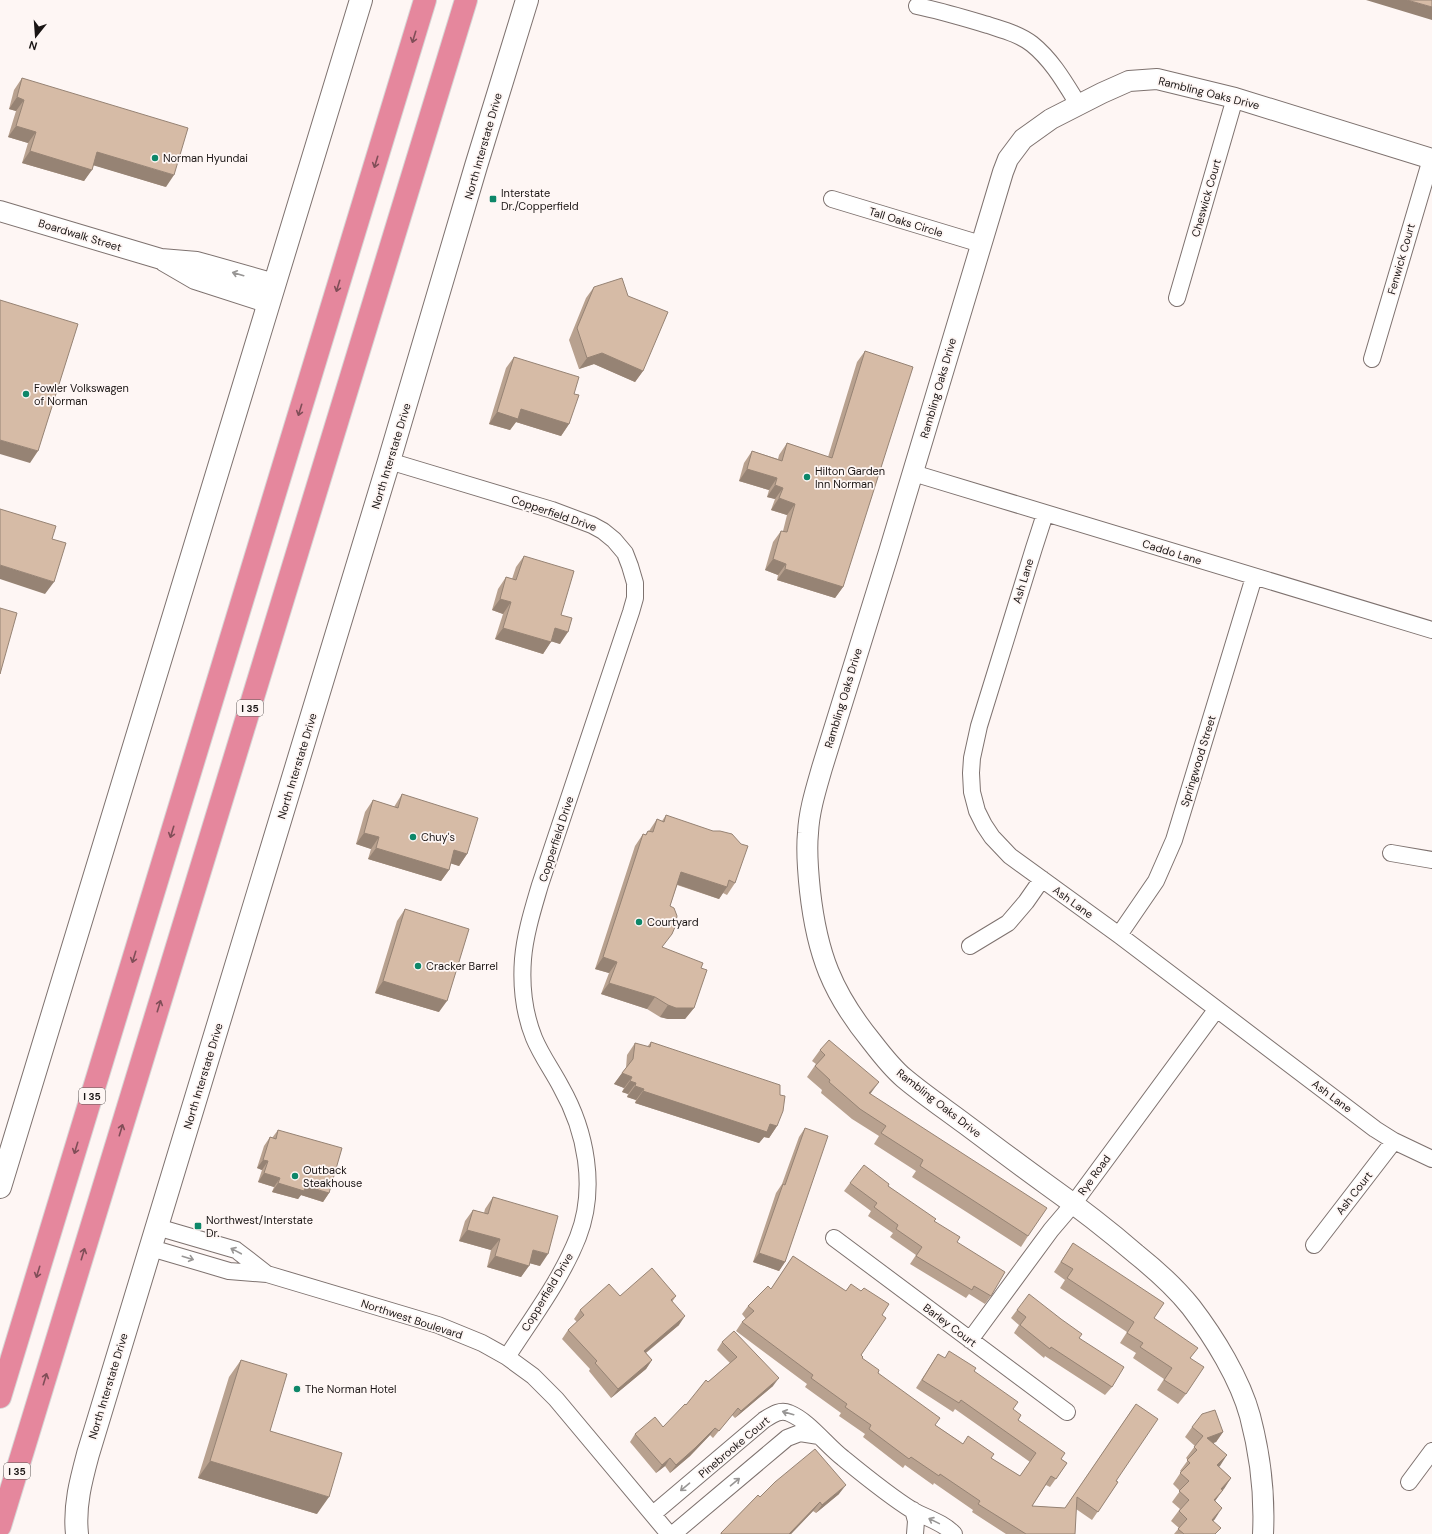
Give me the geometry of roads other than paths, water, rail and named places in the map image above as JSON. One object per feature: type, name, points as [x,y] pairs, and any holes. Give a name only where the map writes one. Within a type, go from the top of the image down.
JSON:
[{"type":"highway","name":"I 35","points":[[0,1397],[425,0]]},
{"type":"highway","name":"I 35","points":[[0,1526],[466,0]]},
{"type":"highway","points":[[13,1534],[33,1416]]},
{"type":"main road","points":[[0,1187],[361,0]]},
{"type":"main road","name":"North Interstate Drive","points":[[77,1534],[75,1521],[84,1467],[527,0]]},
{"type":"street","points":[[917,6],[956,15],[1020,36],[1043,53],[1064,81],[1078,104]]},
{"type":"street","name":"Rambling Oaks Drive","points":[[1263,1534],[1264,1512],[1262,1479],[1250,1415],[1230,1368],[1211,1335],[1191,1307],[1162,1276],[1074,1203],[903,1077],[854,1020],[841,1000],[829,976],[820,947],[813,915],[807,858],[808,832],[813,803],[822,768],[913,473],[1003,172],[1008,158],[1023,139],[1051,119],[1078,104],[1129,81],[1157,79],[1235,98],[1431,159]]},
{"type":"street","name":"Cheswick Court","points":[[1177,298],[1235,98]]},
{"type":"street","name":"Fenwick Court","points":[[1372,359],[1431,159]]},
{"type":"street","name":"Tall Oaks Circle","points":[[832,199],[981,244]]},
{"type":"street","name":"Boardwalk Street","points":[[0,211],[161,259],[197,262],[272,294]]},
{"type":"street","name":"Copperfield Drive","points":[[389,461],[552,510],[592,524],[614,540],[625,553],[635,583],[635,598],[631,612],[531,917],[523,959],[525,1007],[534,1037],[570,1106],[584,1145],[587,1170],[587,1199],[579,1234],[570,1254],[507,1357]]},
{"type":"street","name":"Caddo Lane","points":[[913,473],[1432,630]]},
{"type":"street","name":"Ash Lane","points":[[1046,514],[979,726],[971,772],[972,792],[977,811],[984,825],[992,837],[1010,856],[1119,935],[1375,1129],[1394,1142],[1432,1159]]},
{"type":"street","name":"Springwood Street","points":[[1119,935],[1156,881],[1174,840],[1254,577]]},
{"type":"street","points":[[1391,853],[1432,860]]},
{"type":"street","points":[[970,946],[1008,923],[1042,880]]},
{"type":"street","name":"Rye Road","points":[[970,1340],[1051,1230],[1074,1203],[1216,1010]]},
{"type":"street","name":"Ash Court","points":[[1314,1245],[1394,1142]]},
{"type":"street","name":"Northwest Boulevard","points":[[157,1227],[236,1250],[267,1274]]},
{"type":"street","name":"Barley Court","points":[[834,1238],[1067,1412]]},
{"type":"street","name":"Northwest Boulevard","points":[[151,1248],[229,1271],[267,1274],[438,1325],[482,1343],[507,1357],[533,1376],[556,1399],[669,1534]]},
{"type":"street","name":"Pinebrooke Court","points":[[652,1514],[764,1420],[780,1411],[787,1412],[795,1416],[842,1458],[889,1494],[913,1510],[948,1527],[954,1534]]},
{"type":"street","points":[[673,1534],[787,1438],[800,1433],[819,1436]]},
{"type":"street","points":[[1409,1482],[1432,1451]]},
{"type":"street","points":[[913,1510],[916,1521],[915,1534]]},
{"type":"place","name":"Norman Hyundai","points":[[155,158]]},
{"type":"place","name":"Interstate Dr./Copperfield","points":[[493,199]]},
{"type":"place","name":"Fowler Volkswagen of Norman","points":[[26,394]]},
{"type":"place","name":"Hilton Garden Inn Norman","points":[[807,477]]},
{"type":"place","name":"Chuy's","points":[[413,837]]},
{"type":"place","name":"Courtyard","points":[[639,922]]},
{"type":"place","name":"Cracker Barrel","points":[[418,966]]},
{"type":"place","name":"Outback Steakhouse","points":[[295,1176]]},
{"type":"place","name":"Northwest/Interstate Dr.","points":[[198,1226]]},
{"type":"place","name":"The Norman Hotel","points":[[297,1389]]}]
